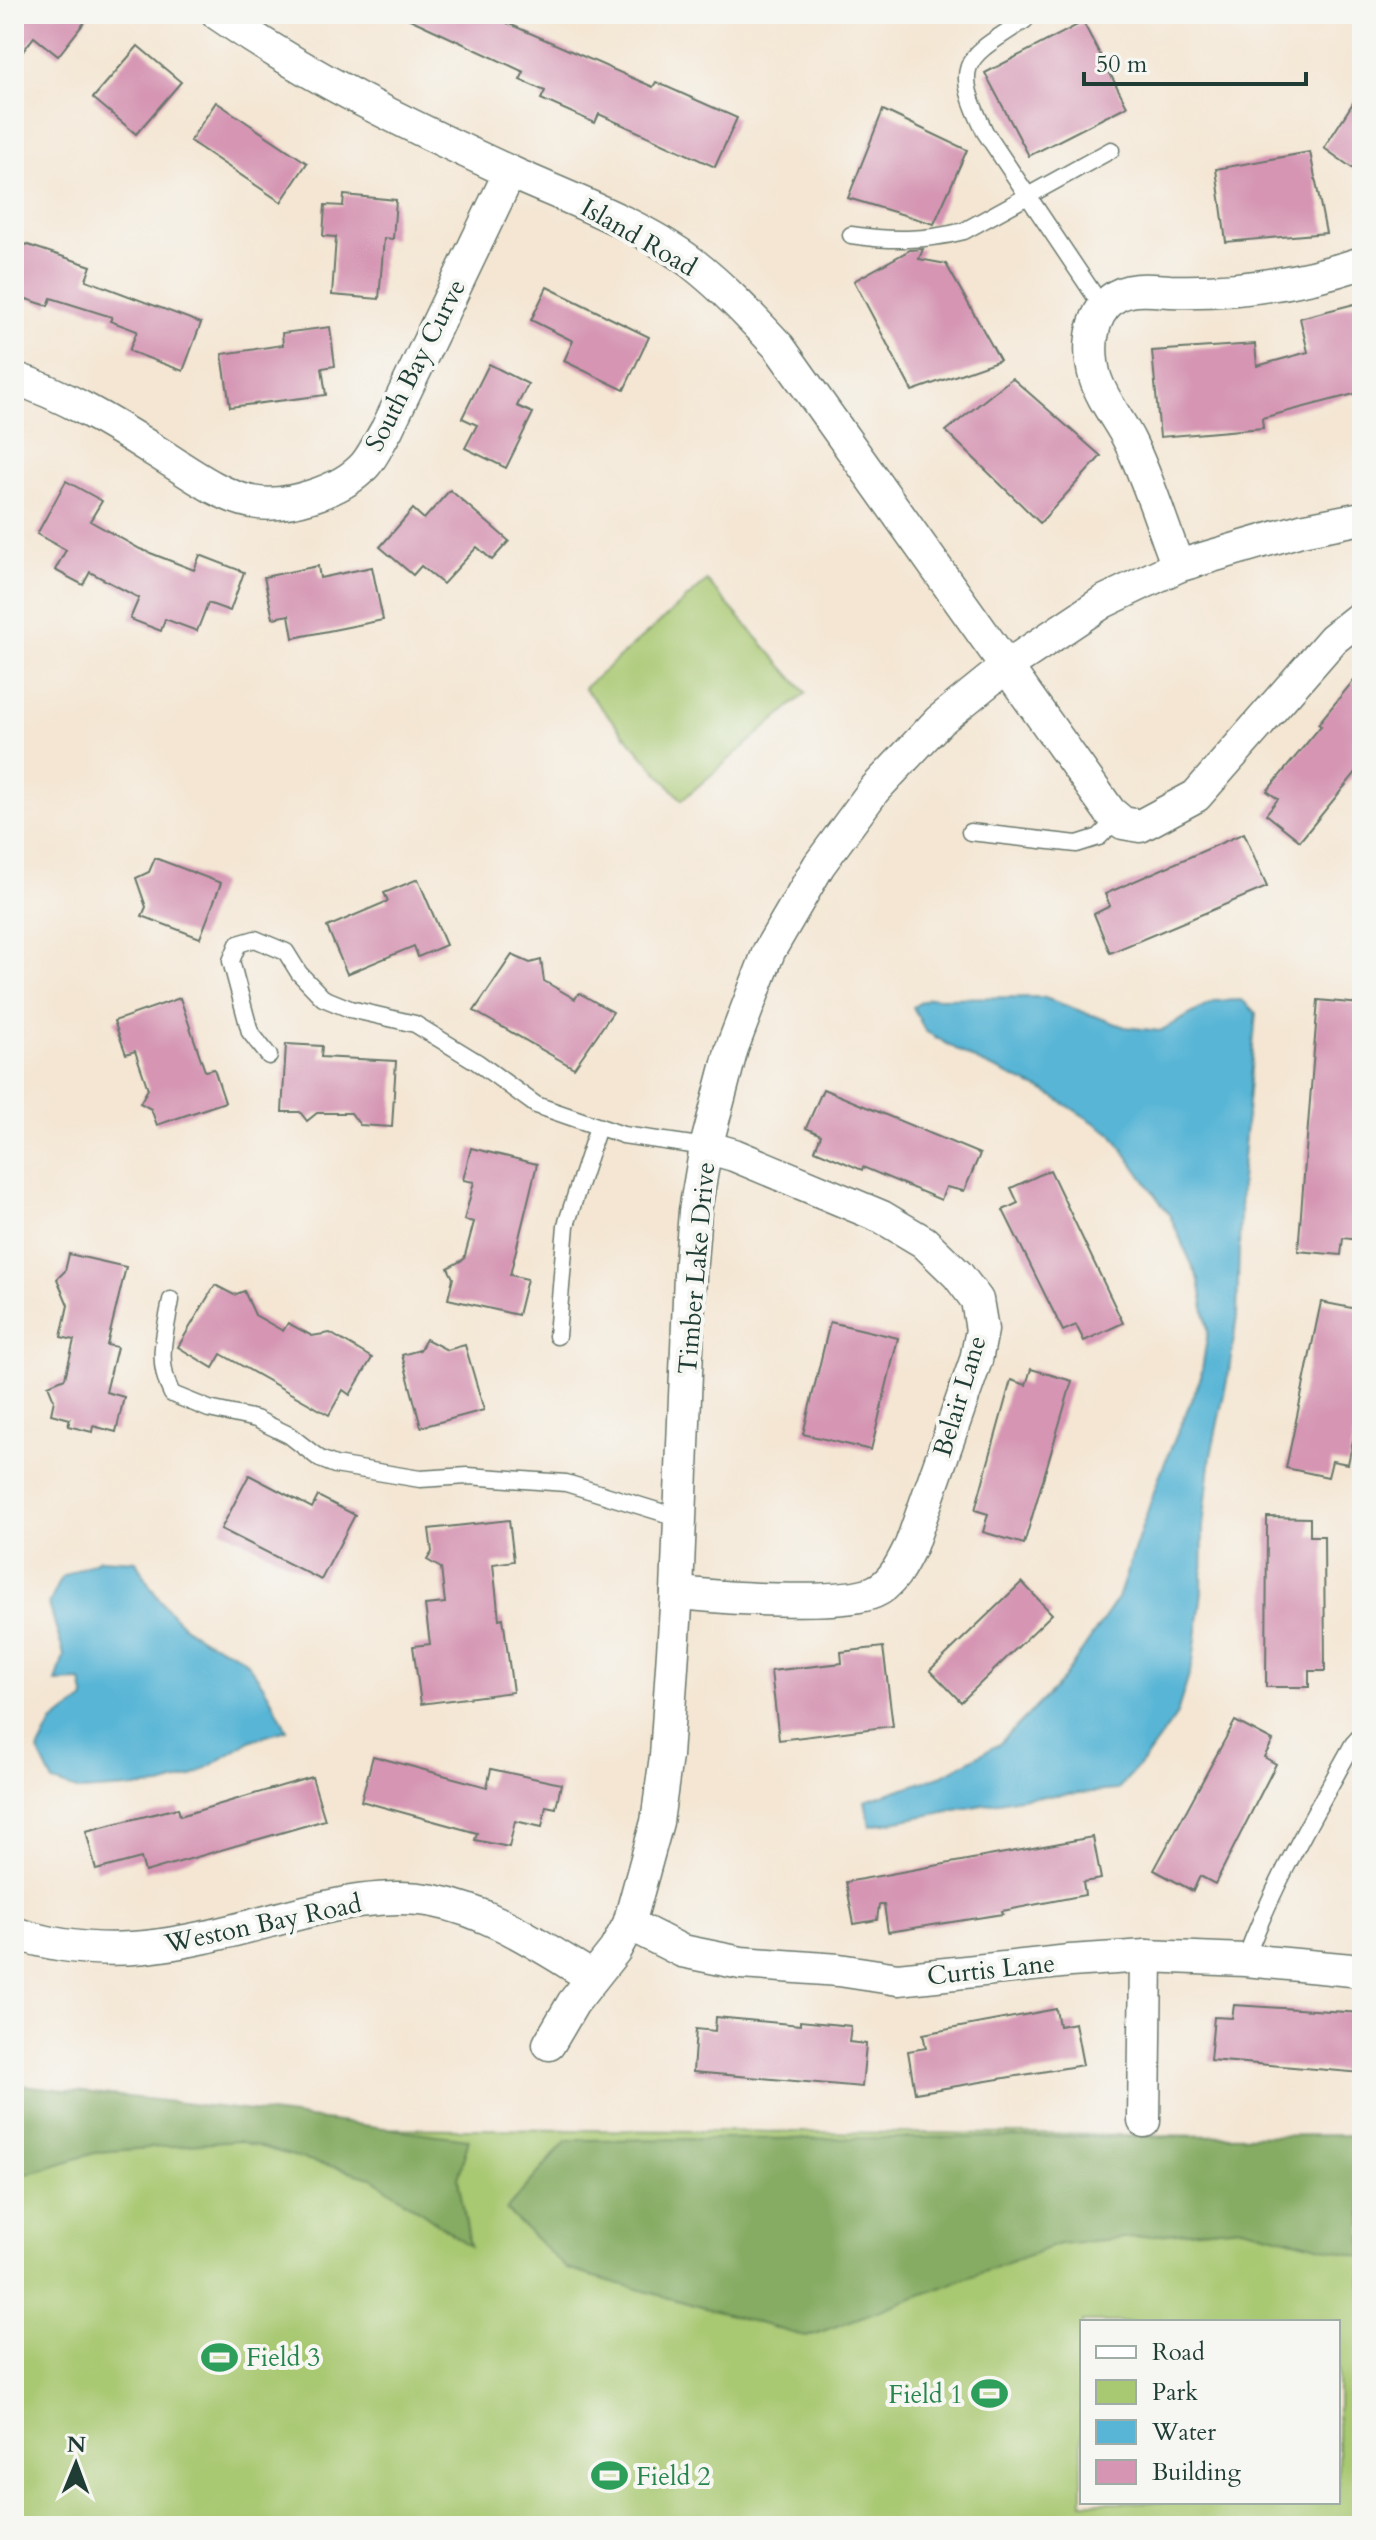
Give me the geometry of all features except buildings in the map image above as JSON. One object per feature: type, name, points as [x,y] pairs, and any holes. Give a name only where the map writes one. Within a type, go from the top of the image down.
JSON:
[{"type":"street","name":"Island Road","points":[[218,14],[270,50],[352,97],[636,230],[689,261],[737,301],[779,347],[1110,812],[1118,818]]},
{"type":"street","name":"South Bay Curve","points":[[14,378],[36,385],[87,410],[211,486],[252,502],[286,503],[329,490],[364,466],[387,429],[510,172]]},
{"type":"street","points":[[1178,566],[1131,444],[1095,378],[1091,343],[1096,317],[1113,298],[1136,290],[1256,287],[1324,276],[1362,263]]},
{"type":"street","name":"Timber Lake Drive","points":[[549,2044],[573,2003],[615,1950],[629,1924],[657,1822],[666,1756],[677,1592],[695,1211],[706,1147],[732,1048],[769,951],[819,865],[874,790],[939,721],[1007,666],[1103,602],[1178,566],[1301,530],[1362,518]]},
{"type":"street","points":[[1118,818],[1123,823],[1140,826],[1196,796],[1333,639],[1362,616]]},
{"type":"street","name":"Belair Lane","points":[[677,1592],[704,1596],[846,1599],[875,1592],[897,1574],[911,1545],[971,1375],[982,1330],[977,1300],[958,1275],[924,1242],[882,1217],[734,1155],[706,1147]]},
{"type":"street","name":"Weston Bay Road","points":[[14,1933],[84,1949],[137,1950],[191,1942],[341,1904],[380,1898],[433,1901],[481,1915],[529,1938],[592,1977]]},
{"type":"street","name":"Curtis Lane","points":[[629,1924],[682,1951],[741,1963],[839,1970],[898,1979],[1146,1956],[1245,1960],[1362,1971]]},
{"type":"street","points":[[1144,2121],[1146,1956]]},
{"type":"lane","points":[[1025,20],[975,53],[969,63],[965,82],[985,132],[1103,308]]},
{"type":"lane","points":[[851,235],[892,241],[942,237],[964,231],[1111,150]]},
{"type":"lane","points":[[970,832],[1077,844],[1099,837],[1118,818]]},
{"type":"lane","points":[[269,1056],[250,1032],[231,961],[238,944],[255,939],[286,952],[299,973],[323,998],[350,1009],[415,1024],[477,1062],[536,1105],[623,1135],[706,1147]]},
{"type":"lane","points":[[557,1336],[566,1225],[598,1127]]},
{"type":"lane","points":[[171,1300],[162,1350],[163,1376],[172,1394],[209,1409],[256,1419],[289,1435],[320,1459],[335,1465],[420,1479],[468,1476],[566,1483],[680,1518]]},
{"type":"lane","points":[[1245,1960],[1260,1919],[1291,1855],[1353,1744],[1362,1734]]},
{"type":"green space","points":[[707,581],[806,693],[682,800],[584,688]]},
{"type":"green space","points":[[14,2084],[469,2139],[458,2179],[470,2246],[371,2177],[238,2141],[98,2152],[14,2178]]},
{"type":"green space","points":[[14,2125],[1362,2137],[1362,2526],[14,2526]]},
{"type":"green space","points":[[1362,2135],[1362,2257],[1242,2227],[1059,2244],[807,2337],[567,2269],[506,2210],[567,2140]]},
{"type":"water","points":[[1042,997],[1125,1027],[1160,1031],[1215,1001],[1242,1000],[1256,1013],[1241,1180],[1237,1317],[1211,1455],[1203,1527],[1202,1592],[1193,1662],[1176,1716],[1145,1759],[1117,1790],[1020,1798],[870,1826],[865,1801],[943,1775],[999,1744],[1060,1683],[1118,1598],[1160,1474],[1201,1377],[1208,1331],[1199,1280],[1170,1216],[1112,1134],[1046,1092],[977,1061],[925,1031],[913,1007],[928,998]]},
{"type":"water","points":[[100,1559],[136,1561],[155,1593],[179,1622],[199,1637],[244,1660],[263,1685],[287,1730],[252,1740],[192,1777],[161,1786],[80,1791],[53,1782],[38,1751],[52,1723],[85,1699],[81,1681],[56,1682],[64,1655],[49,1604],[62,1577]]},
{"type":"place","name":"Field 3","points":[[220,2357]]},
{"type":"place","name":"Field 1","points":[[989,2394]]},
{"type":"place","name":"Field 2","points":[[610,2476]]}]
